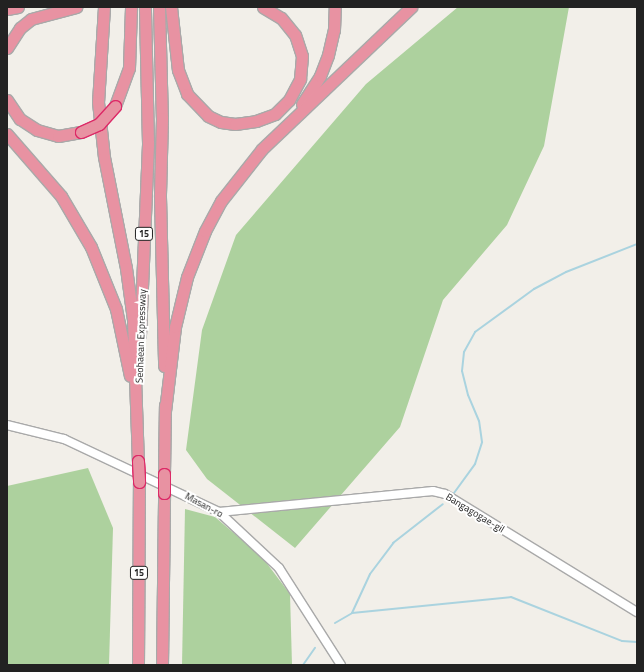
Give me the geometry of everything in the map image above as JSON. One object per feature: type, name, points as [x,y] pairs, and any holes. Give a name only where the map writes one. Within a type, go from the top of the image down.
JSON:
[{"type":"highway","points":[[7,9],[18,7]]},
{"type":"highway","points":[[7,48],[26,23],[52,12],[76,7]]},
{"type":"highway","points":[[104,7],[98,102],[104,157],[126,268],[133,320],[138,461]]},
{"type":"highway","points":[[7,100],[20,119],[37,130],[58,136],[81,132],[98,124],[115,106],[123,89],[128,68],[131,7]]},
{"type":"highway","name":"Seohaean Expressway","points":[[138,665],[139,350],[148,143],[145,7]]},
{"type":"highway","name":"Seohaean Expressway","points":[[160,7],[162,118],[160,197],[165,411],[162,665]]},
{"type":"highway","points":[[171,7],[178,70],[187,94],[208,116],[221,122],[235,124],[256,121],[275,114],[289,100],[300,79],[302,56],[295,35],[281,18],[264,7]]},
{"type":"highway","points":[[293,120],[324,65],[334,30],[335,7]]},
{"type":"highway","points":[[165,411],[180,305],[186,277],[205,231],[222,200],[245,168],[410,7]]},
{"type":"highway","points":[[7,134],[61,196],[81,227],[103,274],[127,354],[138,461]]},
{"type":"street","name":"Masan-ro","points":[[7,425],[64,438],[220,512],[279,568],[341,665]]},
{"type":"street","name":"Bangagogae-gil","points":[[220,512],[434,492],[445,494],[637,612]]},
{"type":"green space","points":[[458,7],[569,7],[544,146],[507,225],[443,300],[400,427],[295,548],[207,479],[186,450],[202,330],[236,235],[366,84]]},
{"type":"green space","points":[[88,468],[113,528],[109,665],[7,665],[7,486]]},
{"type":"green space","points":[[185,509],[215,517],[262,557],[290,594],[292,665],[182,665]]},
{"type":"waterway","points":[[454,493],[475,464],[482,442],[479,421],[468,395],[462,371],[464,352],[475,332],[534,289],[566,272],[637,244]]},
{"type":"waterway","points":[[335,623],[352,613],[370,574],[393,543],[443,504]]},
{"type":"waterway","points":[[352,613],[511,597],[622,641],[637,642]]},
{"type":"waterway","points":[[303,665],[315,648]]}]
